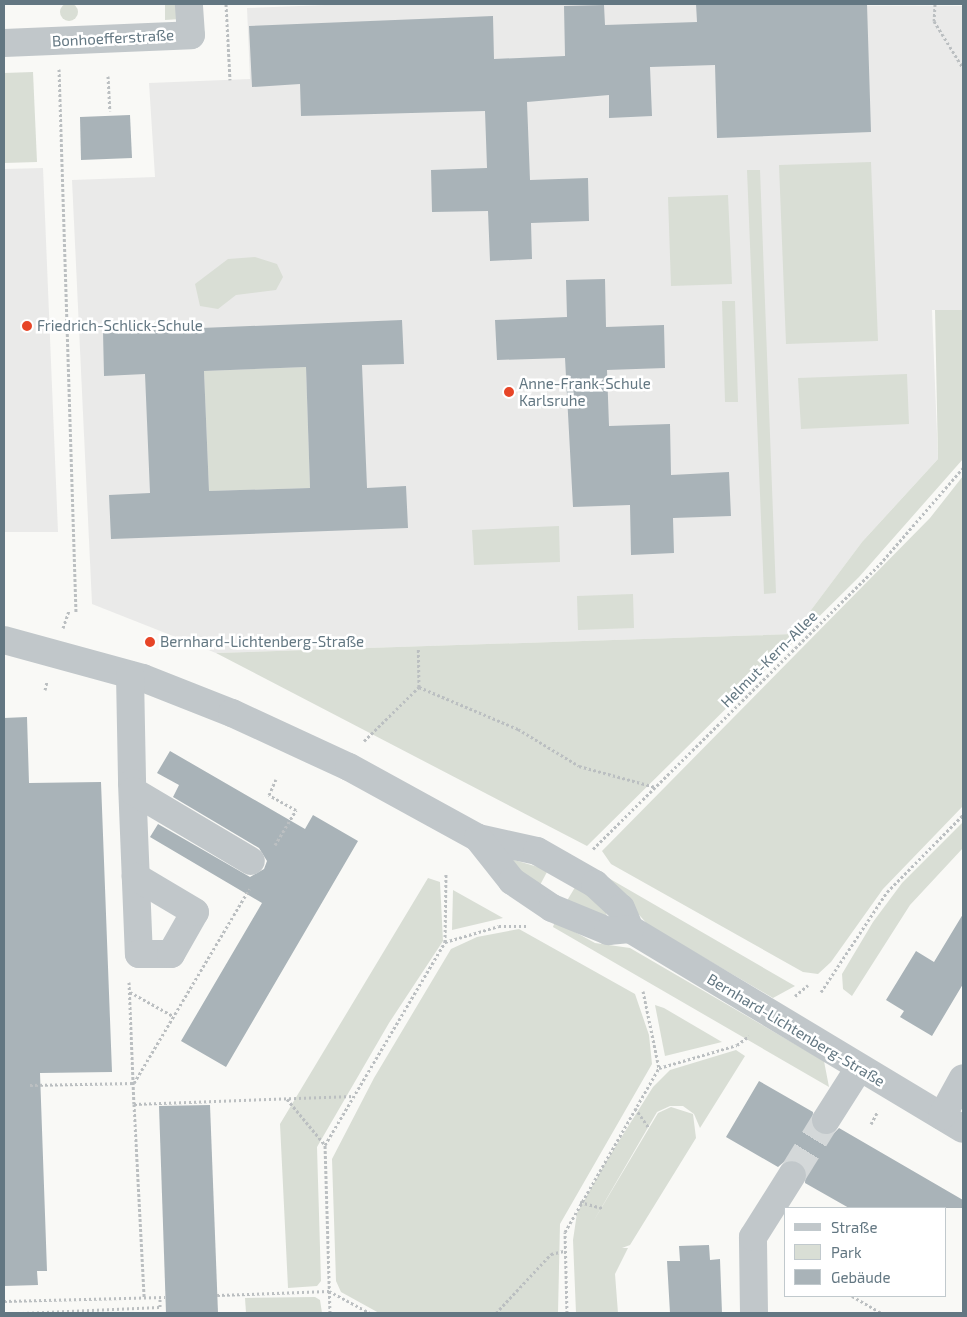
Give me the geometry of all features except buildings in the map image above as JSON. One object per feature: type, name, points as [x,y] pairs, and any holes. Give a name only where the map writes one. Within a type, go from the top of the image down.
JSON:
[{"type":"street","name":"Bonhoefferstraße","points":[[4,43],[191,35],[189,4]]},
{"type":"street","points":[[4,640],[130,675],[232,713],[340,763],[478,838],[537,851],[595,884],[621,908],[630,929],[608,931],[552,908],[512,881],[478,838]]},
{"type":"street","points":[[130,675],[132,791],[139,954],[171,954],[196,912],[136,877]]},
{"type":"street","points":[[132,791],[258,865]]},
{"type":"street","name":"Bernhard-Lichtenberg-Straße","points":[[630,929],[953,1123]]},
{"type":"street","points":[[826,1120],[859,1068]]},
{"type":"street","points":[[953,1123],[963,1078]]},
{"type":"street","points":[[754,1313],[753,1237],[792,1175]]},
{"type":"path","points":[[226,4],[230,80]]},
{"type":"path","points":[[935,4],[934,21],[963,68]]},
{"type":"path","points":[[58,41],[76,613]]},
{"type":"path","points":[[108,76],[110,110]]},
{"type":"path","name":"Helmut-Kern-Allee","points":[[590,853],[880,564],[963,468]]},
{"type":"path","points":[[366,737],[419,687],[418,648]]},
{"type":"path","points":[[419,687],[518,729],[579,766],[656,787]]},
{"type":"path","points":[[134,1082],[258,865],[296,810],[269,795],[276,779]]},
{"type":"path","points":[[821,992],[888,892],[963,815]]},
{"type":"path","points":[[330,1313],[325,1146],[445,942],[449,915],[446,874]]},
{"type":"path","points":[[445,942],[500,926],[533,926]]},
{"type":"path","points":[[139,954],[129,974],[129,992],[144,1298]]},
{"type":"path","points":[[643,991],[659,1068]]},
{"type":"path","points":[[129,992],[173,1016]]},
{"type":"path","points":[[567,1313],[565,1232],[580,1202],[659,1068],[737,1045]]},
{"type":"path","points":[[30,1085],[134,1082]]},
{"type":"path","points":[[134,1104],[354,1096]]},
{"type":"path","points":[[286,1099],[325,1146]]},
{"type":"path","points":[[635,1108],[649,1128]]},
{"type":"path","points":[[580,1202],[603,1208]]},
{"type":"path","points":[[496,1313],[551,1254],[564,1250]]},
{"type":"path","points":[[217,1295],[330,1291],[370,1313]]},
{"type":"path","points":[[22,1313],[160,1307],[160,1297]]},
{"type":"path","points":[[4,1301],[165,1297]]},
{"type":"path","points":[[854,1297],[882,1313]]},
{"type":"shaded area","name":"Anne-Frank-Schule Karlsruhe","points":[[351,4],[963,6],[963,310],[932,310],[938,459],[862,542],[793,634],[216,653],[92,604],[72,180],[155,177],[149,83],[250,79],[247,8]]},
{"type":"shaded area","name":"Friedrich-Schlick-Schule","points":[[43,168],[58,532],[4,532],[4,169]]},
{"type":"green space","points":[[69,3],[75,6],[78,12],[75,18],[69,21],[63,18],[60,12],[63,6]]},
{"type":"green space","points":[[165,4],[179,4],[180,19],[165,20]]},
{"type":"green space","points":[[33,72],[37,162],[4,163],[4,73]]},
{"type":"green space","points":[[871,162],[878,341],[786,344],[779,165]]},
{"type":"green space","points":[[747,170],[760,170],[776,593],[764,594]]},
{"type":"green space","points":[[728,195],[732,284],[671,286],[668,197]]},
{"type":"green space","points":[[255,257],[277,264],[283,277],[276,290],[236,295],[218,309],[200,306],[195,284],[228,259]]},
{"type":"green space","points":[[722,301],[735,301],[738,402],[725,402]]},
{"type":"green space","points":[[935,310],[963,310],[963,459],[859,577],[587,846],[216,653],[793,634],[862,542],[938,459]]},
{"type":"green space","points":[[306,367],[310,488],[209,491],[204,371]]},
{"type":"green space","points":[[907,374],[909,424],[801,429],[798,378]]},
{"type":"green space","points":[[963,476],[963,806],[883,889],[831,962],[818,974],[803,972],[611,864],[602,851],[930,518]]},
{"type":"green space","points":[[559,526],[560,562],[474,565],[472,530]]},
{"type":"green space","points":[[633,594],[634,628],[578,630],[577,596]]},
{"type":"green space","points":[[963,822],[963,848],[910,905],[852,996],[843,989],[842,974],[873,922],[902,883]]},
{"type":"green space","points":[[511,859],[548,870],[539,887],[524,876]]},
{"type":"green space","points":[[586,865],[795,986],[773,998],[648,925],[619,892]]},
{"type":"green space","points":[[428,878],[440,882],[443,941],[389,1023],[317,1147],[321,1281],[317,1286],[288,1288],[280,1124]]},
{"type":"green space","points":[[577,884],[605,910],[607,916],[565,904]]},
{"type":"green space","points":[[453,890],[503,918],[452,930]]},
{"type":"green space","points":[[555,921],[595,943],[630,948],[824,1061],[829,1087],[553,927]]},
{"type":"green space","points":[[519,929],[635,994],[649,1035],[652,1064],[560,1224],[558,1313],[379,1313],[341,1292],[336,1281],[332,1159],[374,1078],[451,949],[477,937]]},
{"type":"green space","points":[[655,1005],[664,1008],[722,1042],[665,1056]]},
{"type":"green space","points":[[736,1050],[745,1056],[700,1128],[694,1114],[683,1106],[670,1106],[657,1112],[593,1222],[658,1113],[671,1107],[693,1114],[696,1138],[630,1245],[622,1248],[628,1248],[615,1274],[618,1313],[576,1313],[573,1240],[577,1213],[607,1160],[653,1087],[670,1070]]},
{"type":"green space","points":[[315,1297],[320,1300],[322,1313],[246,1313],[245,1298]]},
{"type":"tunnel","points":[[792,1175],[826,1120]]},
{"type":"place","name":"Friedrich-Schlick-Schule","points":[[27,326]]},
{"type":"place","name":"Anne-Frank-Schule Karlsruhe","points":[[509,392]]},
{"type":"place","name":"Bernhard-Lichtenberg-Straße","points":[[150,642]]}]
